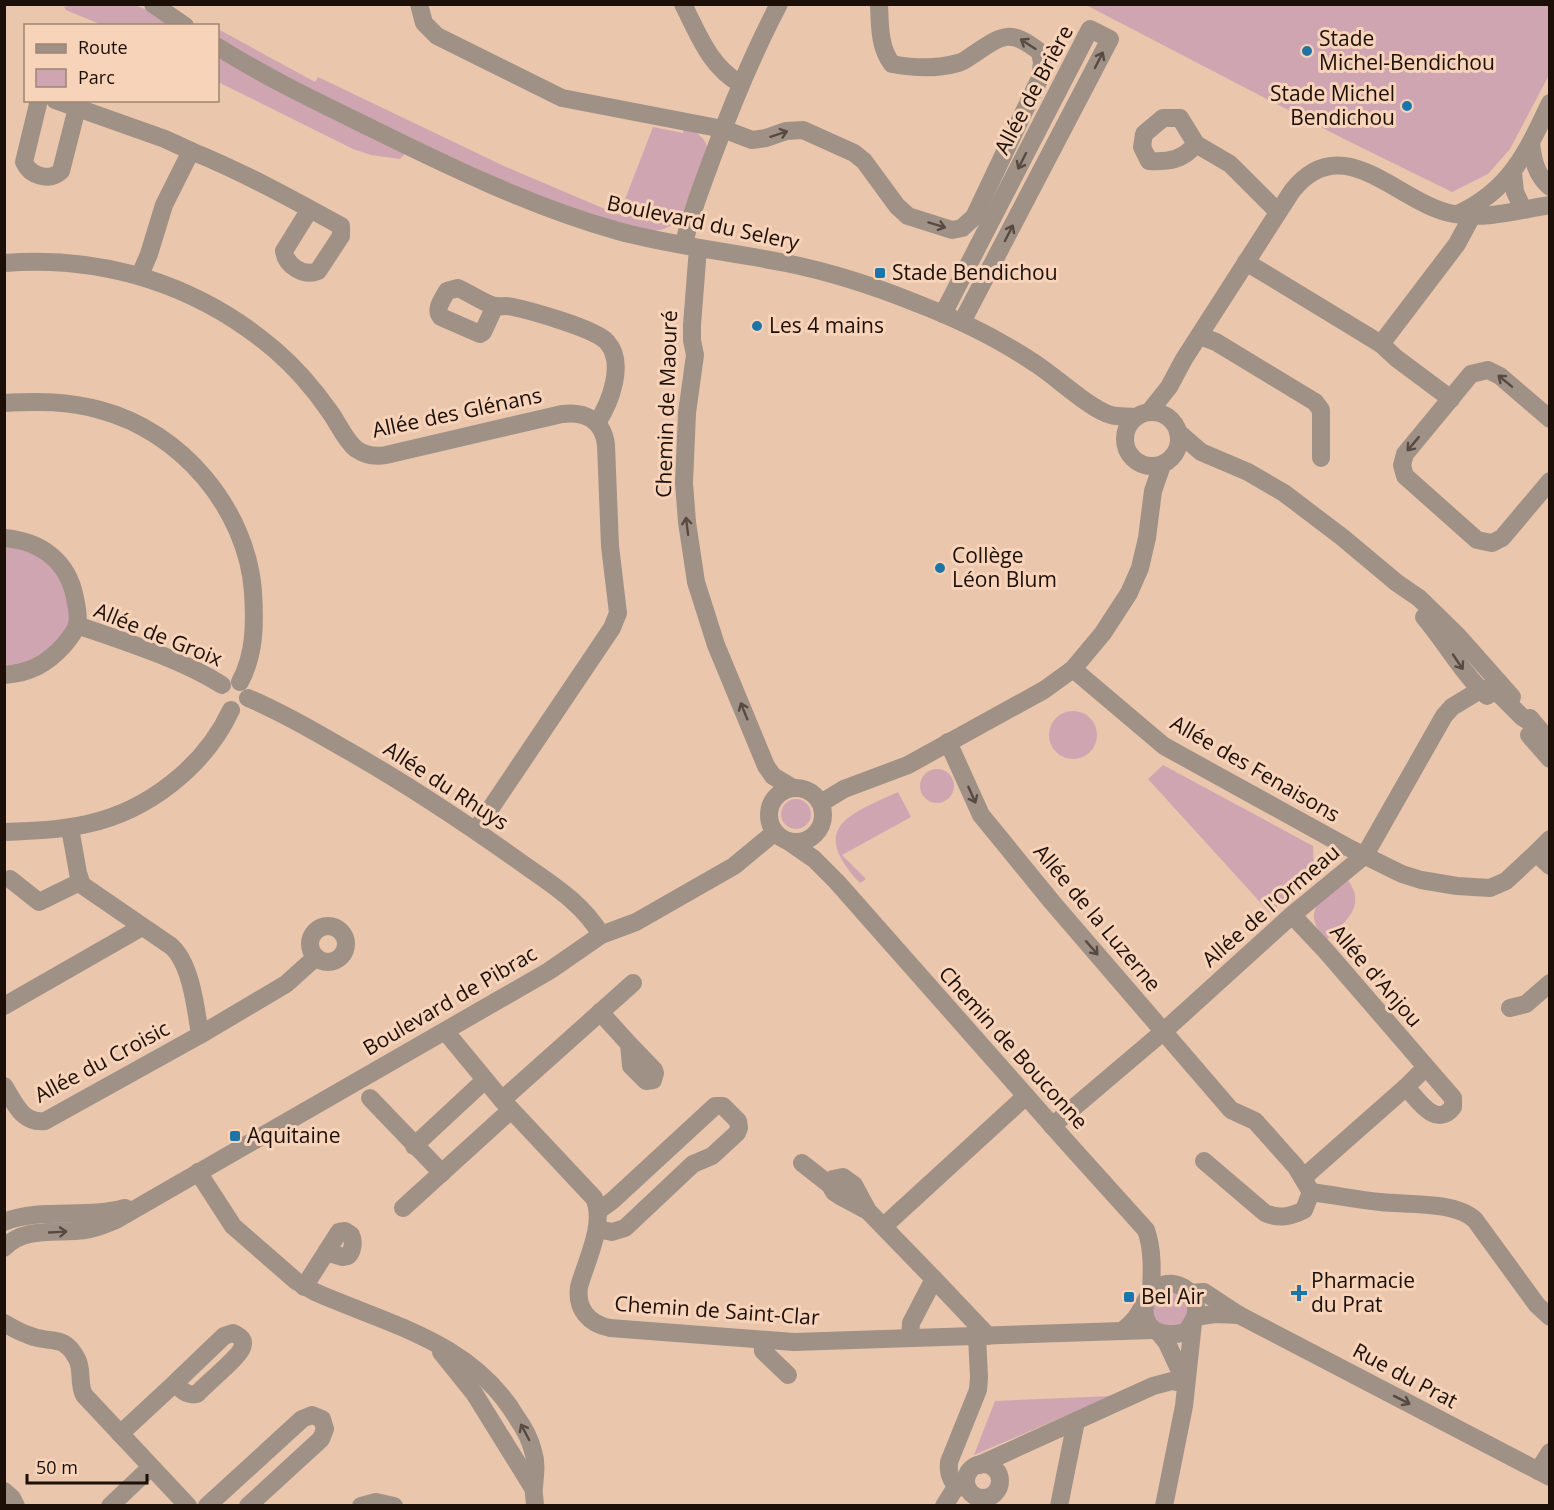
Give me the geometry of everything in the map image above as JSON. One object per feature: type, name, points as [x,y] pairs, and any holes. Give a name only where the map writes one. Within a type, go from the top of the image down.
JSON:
[{"type":"street","points":[[153,4],[182,24]]},
{"type":"street","points":[[419,4],[424,23],[437,36],[562,98],[723,129],[752,140],[786,131],[803,130],[854,153],[864,161],[897,206],[908,216],[952,230],[962,228],[974,217],[1040,78],[1042,63],[1040,52],[1017,37],[1005,36],[995,39],[960,63],[908,67],[892,64],[886,55],[882,40],[879,4]]},
{"type":"street","points":[[683,4],[711,58],[729,78],[741,84]]},
{"type":"street","name":"Chemin de Maouré","points":[[779,4],[741,84],[694,206],[691,246],[692,340],[695,355],[687,413],[684,483],[696,582],[716,645],[766,766],[773,776],[793,788]]},
{"type":"street","name":"Allée de Brière","points":[[943,314],[1090,29],[1110,39],[962,322]]},
{"type":"street","name":"Boulevard du Selery","points":[[219,47],[297,91],[523,199],[617,231],[789,263],[829,273],[893,294],[962,322],[1037,364],[1098,409],[1111,415],[1142,414]]},
{"type":"street","points":[[38,102],[24,165],[29,171],[41,176],[54,176],[61,171],[77,108]]},
{"type":"street","points":[[60,102],[165,139],[310,209]]},
{"type":"street","points":[[1381,344],[1457,243],[1464,215],[1513,173],[1531,143],[1550,103]]},
{"type":"street","points":[[1531,143],[1533,157],[1544,181],[1535,207]]},
{"type":"street","points":[[1196,144],[1230,164],[1278,212]]},
{"type":"street","points":[[140,275],[164,205],[191,151]]},
{"type":"street","points":[[1124,440],[1130,423],[1169,387],[1292,191],[1306,176],[1320,167],[1338,165],[1356,168],[1435,209],[1464,215],[1535,207]]},
{"type":"street","points":[[1513,173],[1515,192],[1535,207]]},
{"type":"street","name":"Allée des Glénans","points":[[4,263],[41,261],[99,266],[140,275],[176,288],[207,303],[263,340],[297,371],[311,386],[351,444],[371,456],[386,455],[562,414],[579,413],[592,418],[597,423]]},
{"type":"street","points":[[1246,262],[1381,344],[1450,399]]},
{"type":"street","points":[[476,830],[612,628],[618,614],[610,546],[606,445],[602,429],[597,423],[609,404],[614,382],[613,350],[600,336],[590,331],[512,306],[495,306]]},
{"type":"street","points":[[1200,336],[1216,342],[1316,402],[1321,410],[1321,458]]},
{"type":"street","points":[[1550,419],[1500,376],[1488,370],[1471,374],[1405,454],[1402,465],[1405,476],[1477,540],[1492,543],[1502,538],[1550,481]]},
{"type":"street","points":[[821,803],[844,789],[908,765],[1044,690],[1072,669],[1103,633],[1129,593],[1140,568],[1147,538],[1153,491],[1167,461],[1177,449],[1174,426],[1167,402],[1169,387]]},
{"type":"street","points":[[4,403],[58,402],[116,415],[160,438],[187,460],[202,476],[231,518],[242,542],[250,573],[254,629],[249,661],[231,684],[219,693],[219,700],[231,710],[245,705],[248,692],[231,684]]},
{"type":"street","points":[[1142,414],[1164,415],[1201,452],[1248,472],[1284,494],[1419,598],[1458,636],[1550,742]]},
{"type":"street","points":[[1111,415],[1129,454],[1141,464],[1148,466],[1201,452]]},
{"type":"street","points":[[1141,464],[1153,491]]},
{"type":"street","points":[[4,538],[22,540],[41,547],[59,562],[70,579],[78,609],[77,625],[69,639],[49,661],[28,671],[4,675]]},
{"type":"street","points":[[1397,583],[1435,630],[1470,680],[1527,733],[1550,759]]},
{"type":"street","name":"Allée de Groix","points":[[77,625],[231,684]]},
{"type":"street","name":"Allée des Fenaisons","points":[[1072,669],[1164,746],[1402,874],[1422,880],[1484,888],[1496,886],[1506,881],[1550,839]]},
{"type":"street","points":[[1480,690],[1495,691],[1522,717],[1536,726]]},
{"type":"street","name":"Allée de l'Ormeau","points":[[1052,1126],[1164,1031],[1292,915],[1365,855],[1444,716],[1452,707],[1480,690]]},
{"type":"street","name":"Allée du Rhuys","points":[[248,698],[362,758],[476,830],[566,895],[584,912],[601,934]]},
{"type":"street","points":[[4,832],[70,828],[117,815],[138,805],[169,785],[194,762],[207,748],[231,710]]},
{"type":"street","name":"Allée de la Luzerne","points":[[948,742],[981,815],[1059,910],[1231,1110],[1255,1121],[1307,1184]]},
{"type":"street","points":[[793,788],[809,791],[821,803],[824,819],[821,826],[808,840],[801,842],[782,836],[769,817],[770,808],[778,795],[793,788]]},
{"type":"street","name":"Chemin de Bouconne","points":[[821,826],[824,851],[837,882]]},
{"type":"street","points":[[10,879],[39,902],[81,882],[70,828]]},
{"type":"street","name":"Chemin de Bouconne","points":[[782,836],[814,859],[837,882],[1146,1230],[1150,1247],[1148,1298]]},
{"type":"street","name":"Boulevard de Pibrac","points":[[4,1248],[19,1236],[99,1227],[116,1220],[141,1203],[549,971],[601,934],[636,922],[782,836]]},
{"type":"street","points":[[1536,853],[1550,866]]},
{"type":"street","name":"Allée du Croisic","points":[[81,882],[85,888],[171,946],[183,959],[197,1011],[200,1035]]},
{"type":"street","name":"Allée d'Anjou","points":[[1292,915],[1453,1098],[1453,1107],[1442,1116],[1429,1113],[1406,1087]]},
{"type":"street","points":[[4,1006],[142,927]]},
{"type":"street","name":"Allée du Croisic","points":[[4,1086],[22,1115],[32,1121],[45,1121],[200,1035],[286,984],[315,957]]},
{"type":"street","points":[[404,1208],[442,1173],[600,1012],[633,983]]},
{"type":"street","points":[[1510,1008],[1526,1004],[1550,983]]},
{"type":"street","points":[[600,1012],[629,1044]]},
{"type":"street","points":[[445,1031],[507,1105],[591,1195],[597,1220],[612,1232],[625,1228],[693,1164],[712,1156],[737,1133],[740,1128],[737,1118],[723,1106],[717,1106],[612,1201],[597,1220]]},
{"type":"street","points":[[1204,1161],[1265,1213],[1276,1217],[1288,1217],[1304,1210],[1307,1184],[1425,1068]]},
{"type":"street","points":[[414,1146],[485,1080]]},
{"type":"street","points":[[884,1226],[1026,1096]]},
{"type":"street","points":[[369,1098],[442,1173]]},
{"type":"street","points":[[681,1138],[701,1160]]},
{"type":"street","points":[[802,1162],[830,1185],[835,1178],[846,1179],[857,1189],[868,1211],[934,1279],[983,1336],[978,1390],[949,1462],[949,1473],[955,1485],[962,1486],[973,1495],[991,1500],[1006,1463],[1016,1448]]},
{"type":"street","points":[[198,1172],[233,1226],[304,1287],[427,1338],[464,1378],[534,1497]]},
{"type":"street","points":[[1307,1184],[1379,1202],[1449,1208],[1466,1214],[1475,1220],[1537,1305],[1550,1317]]},
{"type":"street","name":"Boulevard de Pibrac","points":[[4,1222],[27,1216],[98,1213],[141,1203]]},
{"type":"street","name":"Chemin de Saint-Clar","points":[[597,1220],[579,1292],[583,1312],[593,1322],[610,1328],[794,1342],[1105,1333],[1123,1330],[1156,1332]]},
{"type":"street","name":"Chemin de Bouconne","points":[[1150,1247],[1187,1290]]},
{"type":"street","points":[[304,1287],[326,1252]]},
{"type":"street","points":[[910,1338],[911,1323],[934,1279]]},
{"type":"street","points":[[1123,1330],[1139,1314],[1148,1298],[1160,1286],[1170,1283],[1187,1290],[1196,1302],[1184,1406],[1164,1506]]},
{"type":"street","name":"Rue du Prat","points":[[1187,1290],[1204,1292],[1239,1315],[1544,1474]]},
{"type":"street","points":[[1148,1298],[1145,1318],[1167,1343],[1186,1384]]},
{"type":"street","name":"Rue du Prat","points":[[1194,1320],[1215,1314],[1239,1315]]},
{"type":"street","points":[[1156,1332],[1173,1336],[1186,1332],[1194,1320]]},
{"type":"street","points":[[5,1323],[37,1339],[57,1340],[71,1350],[79,1362],[84,1395],[188,1506]]},
{"type":"street","points":[[762,1340],[763,1351],[788,1375]]},
{"type":"street","points":[[944,1506],[950,1496],[962,1486],[969,1472],[980,1465],[1162,1383],[1172,1381],[1186,1384]]},
{"type":"street","points":[[120,1434],[175,1383]]},
{"type":"street","points":[[207,1506],[302,1419],[312,1415],[322,1419],[325,1430],[321,1439],[248,1506]]},
{"type":"street","points":[[1059,1506],[1076,1421]]},
{"type":"street","points":[[1544,1474],[1550,1452]]},
{"type":"street","points":[[980,1465],[992,1467],[999,1478]]},
{"type":"street","points":[[110,1506],[151,1467]]},
{"type":"street","points":[[4,1491],[12,1498],[16,1506]]},
{"type":"street","points":[[361,1506],[381,1502],[394,1506]]},
{"type":"green space","points":[[80,4],[134,5],[150,11],[170,24],[100,24],[66,10],[64,7]]},
{"type":"green space","name":"Stade Michel Bendichou","points":[[1086,5],[1549,5],[1549,75],[1510,149],[1488,174],[1452,192],[1342,138]]},
{"type":"green space","points":[[219,30],[315,82],[318,77],[506,167],[619,215],[653,127],[683,133],[684,127],[691,130],[704,140],[707,147],[706,152],[691,195],[682,213],[673,224],[659,230],[630,227],[558,203],[475,168],[364,116],[219,39]]},
{"type":"green space","points":[[219,57],[406,153],[400,159],[371,155],[353,149],[219,82]]},
{"type":"green space","points":[[4,543],[44,556],[67,584],[72,622],[43,658],[5,669]]},
{"type":"green space","points":[[1073,711],[1090,718],[1097,735],[1090,752],[1073,759],[1056,752],[1049,735],[1056,718]]},
{"type":"green space","points":[[1163,765],[1313,846],[1314,872],[1270,913],[1148,779]]},
{"type":"green space","points":[[937,769],[949,774],[954,786],[949,798],[937,803],[925,798],[920,786],[925,774]]},
{"type":"green space","points":[[898,792],[911,817],[842,855],[866,879],[860,883],[837,849],[836,836],[841,825],[850,816]]},
{"type":"green space","points":[[796,799],[807,803],[811,814],[807,825],[796,829],[785,825],[781,814],[785,803]]},
{"type":"green space","points":[[1347,879],[1353,889],[1355,905],[1347,920],[1326,940],[1318,929],[1314,912],[1323,899]]},
{"type":"green space","points":[[1176,1290],[1189,1300],[1185,1324],[1162,1328],[1152,1315],[1154,1303],[1160,1294]]},
{"type":"green space","points":[[1112,1396],[974,1455],[995,1401]]},
{"type":"place","name":"Stade Michel-Bendichou","points":[[1307,51]]},
{"type":"place","name":"Stade Michel Bendichou","points":[[1407,106]]},
{"type":"place","name":"Stade Bendichou","points":[[880,273]]},
{"type":"place","name":"Les 4 mains","points":[[757,326]]},
{"type":"place","name":"Collège Léon Blum","points":[[940,568]]},
{"type":"place","name":"Aquitaine","points":[[235,1136]]},
{"type":"place","name":"Pharmacie du Prat","points":[[1299,1293]]},
{"type":"place","name":"Bel Air","points":[[1129,1297]]}]
